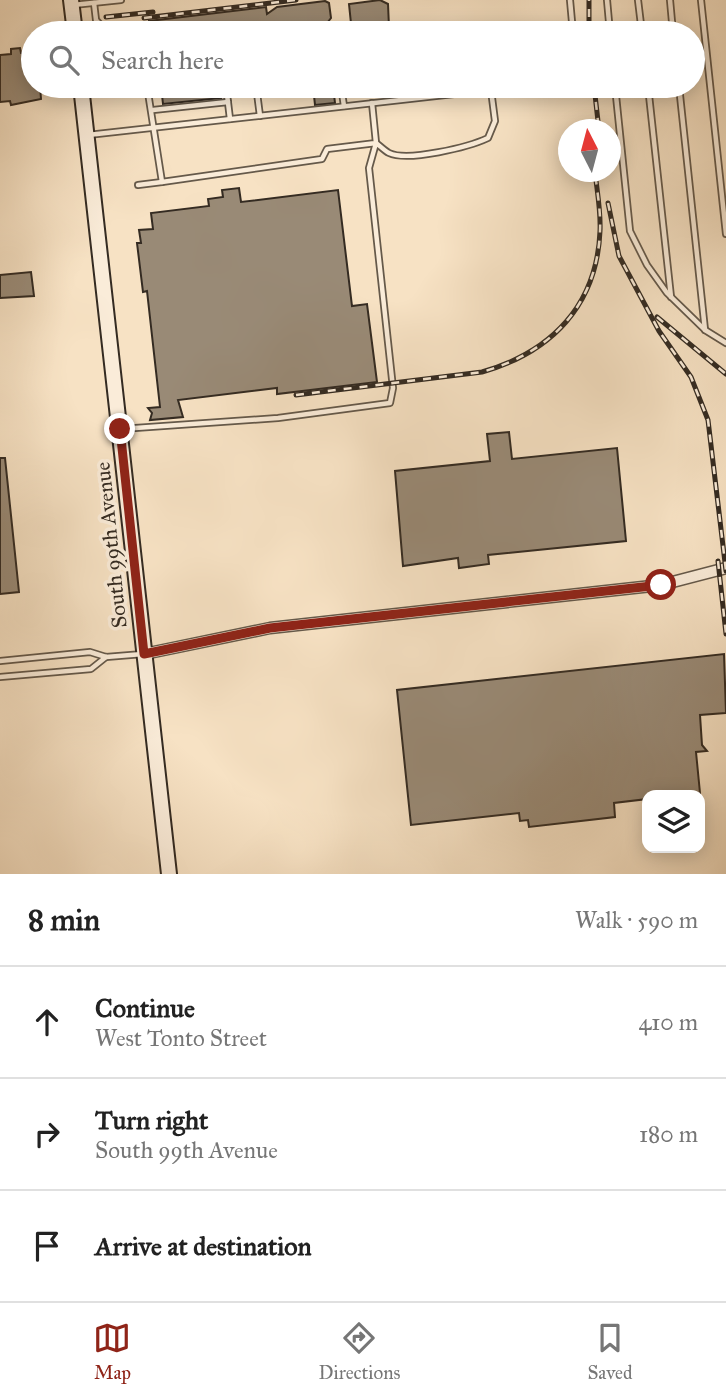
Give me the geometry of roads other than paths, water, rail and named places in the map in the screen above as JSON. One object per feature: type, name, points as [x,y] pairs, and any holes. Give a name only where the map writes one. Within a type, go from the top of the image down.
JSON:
[{"type":"main road","points":[[72,3],[74,21]]},
{"type":"main road","name":"South 99th Avenue","points":[[82,98],[169,874]]},
{"type":"street","points":[[144,654],[270,628],[661,585],[726,568]]},
{"type":"lane","points":[[72,3],[121,0]]},
{"type":"lane","points":[[570,0],[572,21]]},
{"type":"lane","points":[[607,0],[609,21]]},
{"type":"lane","points":[[638,0],[641,21]]},
{"type":"lane","points":[[670,0],[672,21]]},
{"type":"lane","points":[[701,0],[703,21]]},
{"type":"lane","points":[[94,3],[97,21]]},
{"type":"lane","points":[[705,37],[726,234]]},
{"type":"lane","points":[[150,98],[162,182]]},
{"type":"lane","points":[[228,98],[230,119]]},
{"type":"lane","points":[[258,98],[260,116]]},
{"type":"lane","points":[[343,98],[344,106]]},
{"type":"lane","points":[[87,135],[418,98]]},
{"type":"lane","points":[[138,185],[322,159],[327,149],[376,143],[391,154],[461,149],[488,138],[495,121],[492,98]]},
{"type":"lane","points":[[616,98],[630,231],[647,265],[671,298],[705,330],[726,343]]},
{"type":"lane","points":[[649,98],[671,298]]},
{"type":"lane","points":[[680,98],[705,330]]},
{"type":"lane","points":[[153,110],[228,102]]},
{"type":"lane","points":[[120,429],[253,421],[390,404],[393,388],[369,168],[376,143],[372,103]]},
{"type":"lane","points":[[0,661],[90,652],[106,657],[144,654]]},
{"type":"lane","points":[[0,677],[91,668],[106,657]]},
{"type":"railway","points":[[144,18],[296,0]]},
{"type":"railway","points":[[589,0],[589,21]]},
{"type":"railway","points":[[106,17],[153,12]]},
{"type":"railway","points":[[595,98],[598,119]]},
{"type":"railway","points":[[296,395],[482,372],[530,352],[566,322],[580,303],[590,281],[597,257],[600,231],[596,182]]},
{"type":"railway","points":[[608,203],[619,256],[659,331],[691,377],[708,420],[726,571]]},
{"type":"railway","points":[[657,317],[726,374]]},
{"type":"railway","points":[[718,561],[726,634]]}]
